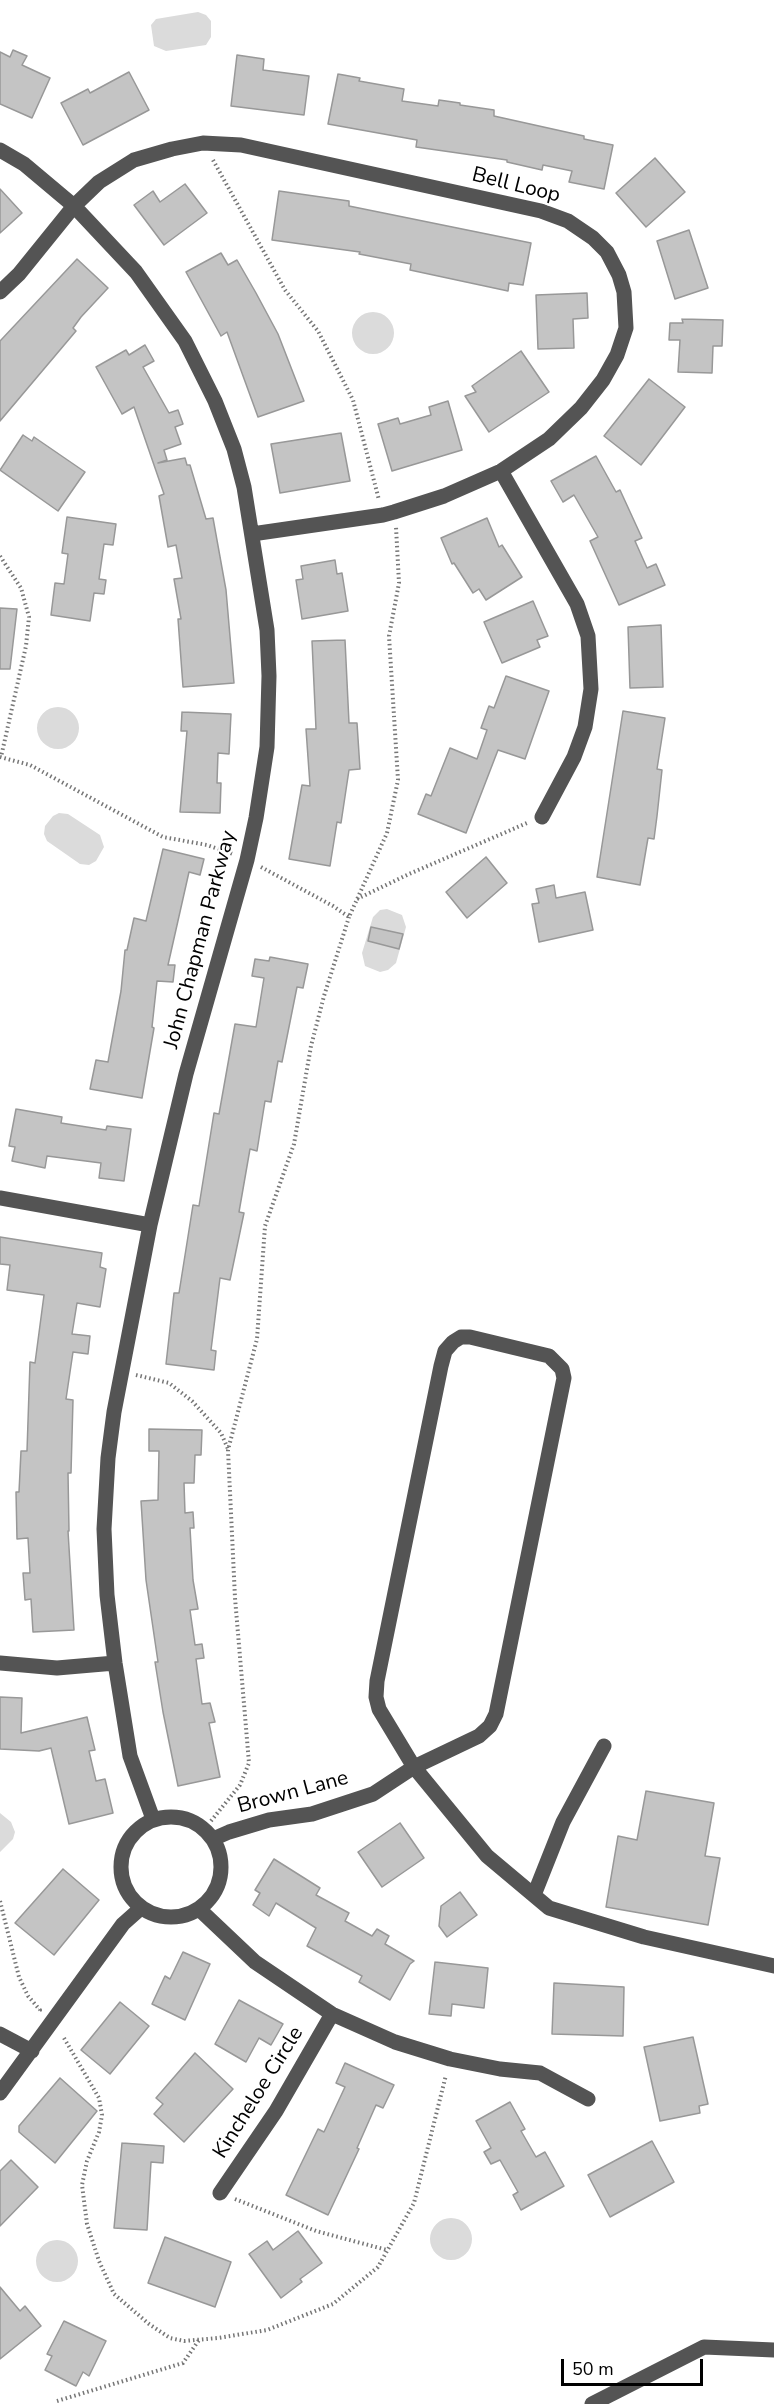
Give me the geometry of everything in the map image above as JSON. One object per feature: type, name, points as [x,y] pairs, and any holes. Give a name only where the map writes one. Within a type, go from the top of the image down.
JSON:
[{"type":"street","name":"Bell Loop","points":[[0,292],[19,274],[74,206],[99,182],[134,160],[203,143],[241,145],[541,211],[568,221],[593,238],[607,252],[619,275],[626,307],[626,328],[617,355],[603,380],[573,416],[549,439],[501,471],[444,496],[389,514],[252,534]]},
{"type":"street","name":"John Chapman Parkway","points":[[0,150],[24,164],[74,206],[136,272],[185,341],[215,401],[234,450],[244,487],[267,630],[269,676],[267,747],[256,818],[247,860],[186,1074],[150,1225],[108,1458],[104,1529],[107,1595],[115,1663],[130,1756],[153,1819]]},
{"type":"street","points":[[501,471],[577,604],[588,636],[591,689],[585,727],[574,757],[542,817]]},
{"type":"street","points":[[0,1198],[150,1225]]},
{"type":"street","points":[[414,1767],[479,1736],[490,1726],[496,1714],[564,1389],[562,1369],[549,1356],[470,1337],[453,1342],[445,1351],[441,1366],[377,1682],[376,1697],[379,1709],[414,1767],[488,1856],[549,1908],[644,1938],[774,1966]]},
{"type":"street","points":[[0,1663],[57,1668],[115,1663]]},
{"type":"street","points":[[534,1895],[563,1822],[604,1746]]},
{"type":"street","name":"Brown Lane","points":[[209,1834],[229,1832],[269,1820],[312,1814],[373,1794],[414,1767]]},
{"type":"street","points":[[163,1816],[181,1817],[209,1834],[220,1856],[221,1875],[215,1892],[199,1909],[182,1917],[164,1917],[141,1908],[131,1898],[123,1882],[121,1861],[126,1844],[138,1828],[163,1816]]},
{"type":"street","points":[[0,2093],[123,1924],[141,1908]]},
{"type":"street","points":[[199,1909],[255,1962],[332,2014],[395,2042],[450,2059],[500,2069],[540,2073],[588,2099]]},
{"type":"street","name":"Kincheloe Circle","points":[[220,2193],[276,2111],[332,2014]]},
{"type":"street","points":[[0,2034],[32,2051]]},
{"type":"street","points":[[592,2404],[704,2347],[774,2350]]},
{"type":"path","points":[[203,143],[257,236],[285,290],[318,331],[353,400],[389,514],[399,583],[389,636],[398,780],[387,833],[349,918],[324,996],[311,1046],[294,1144],[265,1226],[257,1340],[228,1450]]},
{"type":"path","points":[[0,556],[21,588],[29,617],[26,646],[1,757],[30,765],[163,837],[207,845],[247,860],[333,906],[349,918]]},
{"type":"path","points":[[357,899],[542,817]]},
{"type":"path","points":[[122,1371],[169,1383],[192,1401],[221,1432],[228,1450],[235,1598],[249,1763],[240,1785],[209,1834]]},
{"type":"path","points":[[0,1901],[19,1977],[28,1996],[40,2010],[35,2015]]},
{"type":"path","points":[[64,2038],[99,2097],[102,2115],[82,2185],[87,2224],[99,2261],[114,2294],[149,2324],[170,2338],[184,2341],[267,2330],[333,2304],[378,2267],[414,2203],[450,2059]]},
{"type":"path","points":[[220,2193],[316,2231],[387,2250]]},
{"type":"path","points":[[57,2401],[183,2363],[200,2340]]},
{"type":"shaded area","points":[[198,12],[206,15],[211,21],[211,37],[206,45],[166,51],[154,46],[151,25],[156,19]]},
{"type":"shaded area","points":[[373,312],[381,313],[388,318],[393,325],[393,341],[388,348],[381,353],[373,354],[365,353],[358,348],[353,341],[352,333],[353,325],[358,318],[365,313]]},
{"type":"shaded area","points":[[58,707],[66,708],[73,713],[78,720],[78,736],[73,743],[66,748],[58,749],[50,748],[43,743],[38,736],[37,728],[38,720],[43,713],[50,708]]},
{"type":"shaded area","points":[[59,813],[68,814],[100,835],[104,847],[96,861],[89,865],[80,864],[47,841],[44,834],[45,826],[53,816]]},
{"type":"shaded area","points":[[387,909],[402,915],[406,927],[396,963],[388,970],[380,972],[365,966],[362,953],[373,917],[380,910]]},
{"type":"shaded area","points":[[0,1813],[11,1822],[15,1832],[13,1839],[0,1852]]},
{"type":"shaded area","points":[[451,2218],[459,2219],[466,2224],[471,2231],[471,2247],[466,2254],[459,2259],[451,2260],[443,2259],[436,2254],[431,2247],[430,2239],[431,2231],[436,2224],[443,2219]]},
{"type":"shaded area","points":[[57,2240],[65,2241],[72,2246],[77,2253],[77,2269],[72,2276],[65,2281],[57,2282],[49,2281],[42,2276],[37,2269],[36,2261],[37,2253],[42,2246],[49,2241]]},
{"type":"building","points":[[13,50],[27,56],[22,65],[50,78],[32,118],[0,104],[0,52],[10,57]]},
{"type":"building","points":[[237,55],[264,59],[263,70],[309,76],[304,115],[231,106]]},
{"type":"building","points":[[129,72],[149,110],[83,145],[61,103],[88,89],[90,93]]},
{"type":"building","points":[[338,74],[360,78],[359,81],[404,89],[402,101],[438,106],[439,100],[494,110],[494,116],[584,136],[584,139],[613,145],[604,189],[569,182],[572,171],[543,165],[542,170],[507,162],[507,160],[416,147],[417,140],[328,124]]},
{"type":"building","points":[[655,158],[685,192],[646,227],[616,193]]},
{"type":"building","points":[[185,184],[207,213],[164,245],[134,205],[153,191],[160,202]]},
{"type":"building","points":[[0,189],[22,213],[0,233]]},
{"type":"building","points":[[279,191],[349,201],[349,206],[531,243],[523,285],[509,283],[508,291],[410,270],[411,264],[359,254],[360,252],[272,240]]},
{"type":"building","points":[[689,230],[708,288],[675,299],[657,241]]},
{"type":"building","points":[[221,253],[228,265],[237,260],[256,293],[278,334],[304,401],[258,417],[227,332],[221,336],[186,272]]},
{"type":"building","points":[[77,259],[108,288],[81,317],[73,328],[76,331],[0,421],[0,341]]},
{"type":"building","points":[[587,293],[588,318],[573,319],[574,348],[538,349],[536,295]]},
{"type":"building","points":[[682,319],[723,320],[722,346],[713,346],[712,373],[678,372],[680,340],[669,340],[670,323],[683,323]]},
{"type":"building","points":[[145,345],[154,361],[143,367],[169,413],[178,410],[183,424],[175,427],[181,444],[164,450],[167,460],[158,463],[185,458],[187,465],[190,465],[206,519],[213,518],[226,590],[234,683],[183,687],[178,619],[181,619],[174,579],[182,578],[176,545],[168,547],[159,496],[164,494],[134,407],[122,414],[96,367],[126,350],[129,355]]},
{"type":"building","points":[[521,351],[549,392],[489,432],[465,396],[476,392],[472,386]]},
{"type":"building","points":[[649,379],[685,407],[641,465],[604,436]]},
{"type":"building","points":[[448,401],[462,450],[392,471],[378,424],[398,418],[400,424],[431,415],[429,407]]},
{"type":"building","points":[[341,433],[350,481],[280,493],[271,444]]},
{"type":"building","points":[[23,435],[32,441],[34,437],[85,472],[58,511],[0,470]]},
{"type":"building","points":[[596,456],[616,492],[620,490],[642,538],[635,541],[647,568],[656,564],[665,585],[619,605],[590,541],[598,537],[574,495],[563,502],[551,481]]},
{"type":"building","points":[[67,517],[116,524],[113,545],[104,544],[99,579],[106,580],[104,594],[94,593],[90,621],[51,615],[55,583],[64,584],[68,554],[62,553]]},
{"type":"building","points":[[487,518],[499,547],[502,545],[522,577],[486,600],[479,589],[473,593],[454,563],[452,564],[441,538]]},
{"type":"building","points":[[335,560],[337,574],[342,573],[348,611],[302,619],[296,580],[303,579],[301,566]]},
{"type":"building","points":[[533,601],[548,636],[537,640],[540,647],[502,663],[484,622]]},
{"type":"building","points":[[0,608],[17,609],[10,669],[0,669]]},
{"type":"building","points":[[661,625],[663,687],[630,688],[628,627]]},
{"type":"building","points":[[345,640],[349,723],[357,723],[360,769],[349,770],[341,823],[337,822],[330,866],[289,859],[302,785],[310,786],[306,729],[316,729],[312,641]]},
{"type":"building","points":[[506,676],[549,691],[525,759],[498,750],[466,833],[418,814],[426,794],[431,796],[450,748],[477,759],[487,730],[481,728],[489,706],[494,708]]},
{"type":"building","points":[[623,711],[665,718],[657,769],[662,770],[654,839],[648,838],[640,885],[597,877]]},
{"type":"building","points":[[182,712],[231,714],[229,754],[218,753],[217,783],[221,783],[220,813],[180,812],[187,731],[181,731]]},
{"type":"building","points":[[163,849],[204,859],[200,875],[189,872],[168,965],[175,965],[173,982],[157,981],[152,1027],[154,1028],[142,1098],[90,1089],[96,1060],[108,1062],[121,991],[125,950],[127,950],[134,918],[146,921]]},
{"type":"building","points":[[486,857],[507,883],[467,918],[446,892]]},
{"type":"building","points":[[554,885],[556,898],[585,892],[593,930],[539,942],[532,904],[539,903],[536,889]]},
{"type":"building","points":[[371,927],[403,934],[399,949],[368,941]]},
{"type":"building","points":[[270,957],[308,964],[303,988],[297,987],[282,1062],[278,1061],[271,1102],[265,1101],[257,1151],[250,1149],[239,1212],[244,1213],[230,1280],[220,1278],[211,1350],[216,1351],[214,1370],[166,1364],[174,1293],[179,1293],[193,1205],[199,1206],[214,1113],[219,1114],[235,1024],[256,1027],[264,978],[252,976],[255,959],[269,961]]},
{"type":"building","points":[[16,1109],[62,1117],[61,1123],[106,1130],[107,1126],[131,1129],[124,1181],[99,1178],[101,1163],[47,1156],[45,1168],[12,1161],[15,1147],[9,1146]]},
{"type":"building","points":[[0,1237],[102,1253],[100,1267],[106,1269],[100,1307],[77,1303],[72,1334],[90,1336],[88,1354],[73,1352],[66,1399],[73,1400],[71,1473],[68,1473],[68,1531],[74,1630],[33,1632],[31,1599],[25,1600],[23,1573],[30,1573],[28,1538],[17,1539],[16,1492],[19,1492],[21,1451],[27,1451],[30,1362],[35,1363],[44,1295],[7,1290],[10,1265],[0,1264]]},
{"type":"building","points":[[149,1429],[202,1430],[201,1455],[195,1455],[194,1483],[184,1483],[185,1513],[193,1512],[194,1528],[190,1528],[193,1580],[198,1609],[190,1610],[195,1645],[202,1644],[204,1658],[196,1659],[202,1704],[210,1703],[215,1722],[209,1723],[220,1777],[178,1786],[155,1662],[158,1662],[146,1580],[141,1501],[158,1500],[159,1451],[149,1451]]},
{"type":"building","points":[[0,1697],[22,1698],[21,1733],[87,1717],[95,1750],[89,1751],[96,1781],[105,1779],[113,1813],[69,1824],[51,1748],[39,1751],[0,1749]]},
{"type":"building","points":[[646,1791],[714,1803],[705,1856],[720,1858],[708,1925],[606,1907],[618,1836],[637,1840]]},
{"type":"building","points":[[400,1823],[424,1858],[382,1887],[358,1852]]},
{"type":"building","points":[[274,1859],[320,1888],[316,1895],[349,1913],[345,1921],[372,1936],[377,1929],[389,1936],[385,1944],[414,1961],[410,1964],[390,2000],[359,1982],[362,1976],[307,1946],[316,1928],[276,1903],[269,1916],[253,1905],[260,1893],[255,1890]]},
{"type":"building","points":[[63,1869],[99,1900],[54,1955],[15,1923]]},
{"type":"building","points":[[460,1892],[477,1915],[447,1937],[439,1926],[441,1906]]},
{"type":"building","points":[[183,1952],[210,1964],[185,2020],[152,2004],[165,1976],[170,1979]]},
{"type":"building","points":[[435,1962],[488,1968],[484,2008],[452,2004],[451,2016],[429,2014]]},
{"type":"building","points":[[554,1983],[624,1987],[623,2036],[552,2034]]},
{"type":"building","points":[[239,2000],[283,2024],[271,2045],[259,2038],[246,2062],[215,2044]]},
{"type":"building","points":[[120,2002],[149,2026],[110,2074],[81,2050]]},
{"type":"building","points":[[693,2037],[708,2104],[699,2106],[700,2113],[660,2121],[644,2047]]},
{"type":"building","points":[[195,2053],[233,2089],[184,2142],[154,2114],[163,2104],[156,2098]]},
{"type":"building","points":[[345,2063],[394,2085],[383,2108],[376,2105],[357,2148],[359,2149],[328,2215],[286,2195],[318,2129],[324,2132],[345,2087],[336,2083]]},
{"type":"building","points":[[60,2078],[97,2111],[55,2163],[19,2132],[19,2126]]},
{"type":"building","points":[[510,2102],[525,2129],[521,2131],[536,2157],[545,2152],[564,2186],[521,2210],[513,2195],[518,2192],[500,2160],[491,2164],[484,2152],[491,2148],[476,2121]]},
{"type":"building","points":[[652,2141],[674,2182],[610,2217],[588,2175]]},
{"type":"building","points":[[122,2143],[164,2146],[163,2163],[151,2162],[147,2230],[114,2228]]},
{"type":"building","points":[[11,2160],[38,2187],[0,2226],[0,2171]]},
{"type":"building","points":[[298,2231],[322,2263],[300,2279],[302,2282],[281,2298],[249,2254],[267,2241],[273,2250]]},
{"type":"building","points":[[165,2237],[231,2262],[215,2307],[148,2283]]},
{"type":"building","points":[[0,2287],[20,2311],[25,2306],[41,2326],[0,2359]]},
{"type":"building","points":[[64,2321],[106,2341],[89,2376],[83,2372],[76,2386],[45,2370],[52,2356],[47,2354]]}]
